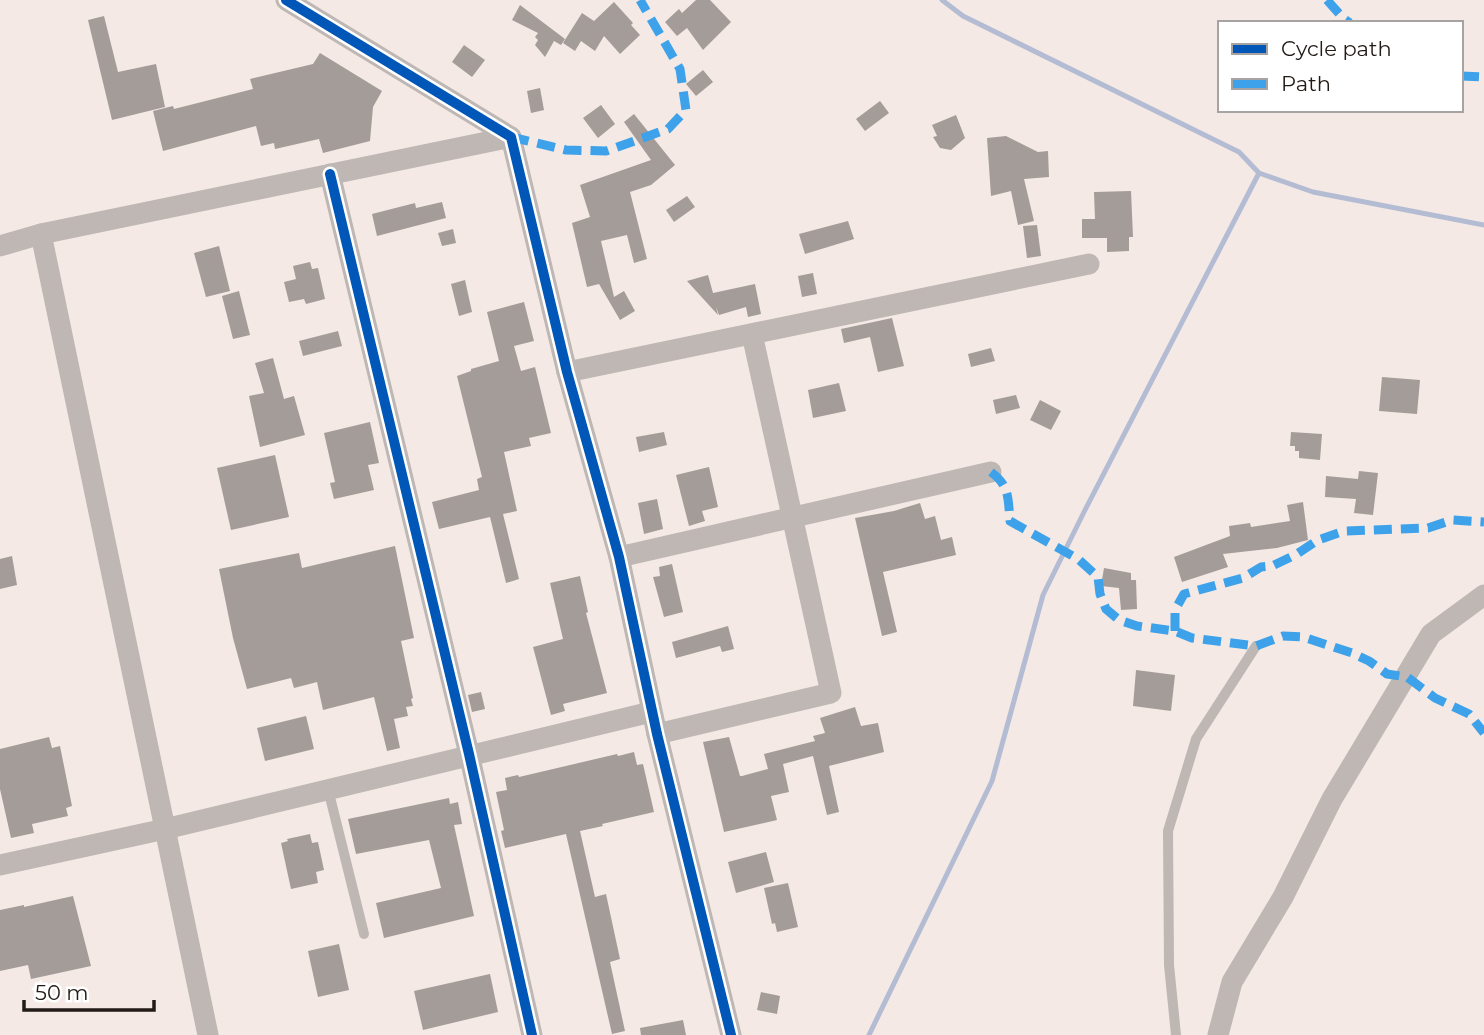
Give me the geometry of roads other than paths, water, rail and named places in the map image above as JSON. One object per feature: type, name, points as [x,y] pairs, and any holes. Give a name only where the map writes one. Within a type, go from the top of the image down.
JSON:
[{"type":"street","points":[[286,0],[511,137],[567,372],[619,557],[651,712],[731,1035]]},
{"type":"street","points":[[0,246],[41,234],[511,137]]},
{"type":"street","points":[[330,174],[469,754],[532,1035]]},
{"type":"street","points":[[41,234],[208,1035]]},
{"type":"street","points":[[567,372],[1089,264]]},
{"type":"street","points":[[657,734],[831,693],[752,334]]},
{"type":"street","points":[[619,557],[793,519],[991,471]]},
{"type":"street","points":[[1218,1035],[1232,982],[1283,897],[1332,799],[1431,634],[1484,595]]},
{"type":"street","points":[[0,865],[165,829],[651,712]]},
{"type":"lane","points":[[1176,1035],[1169,965],[1168,831],[1196,739],[1256,646]]},
{"type":"lane","points":[[328,789],[364,934]]},
{"type":"waterway","points":[[942,0],[963,16],[1239,152],[1259,173],[1313,192],[1484,225]]},
{"type":"waterway","points":[[869,1035],[992,781],[1043,595],[1259,173]]}]
